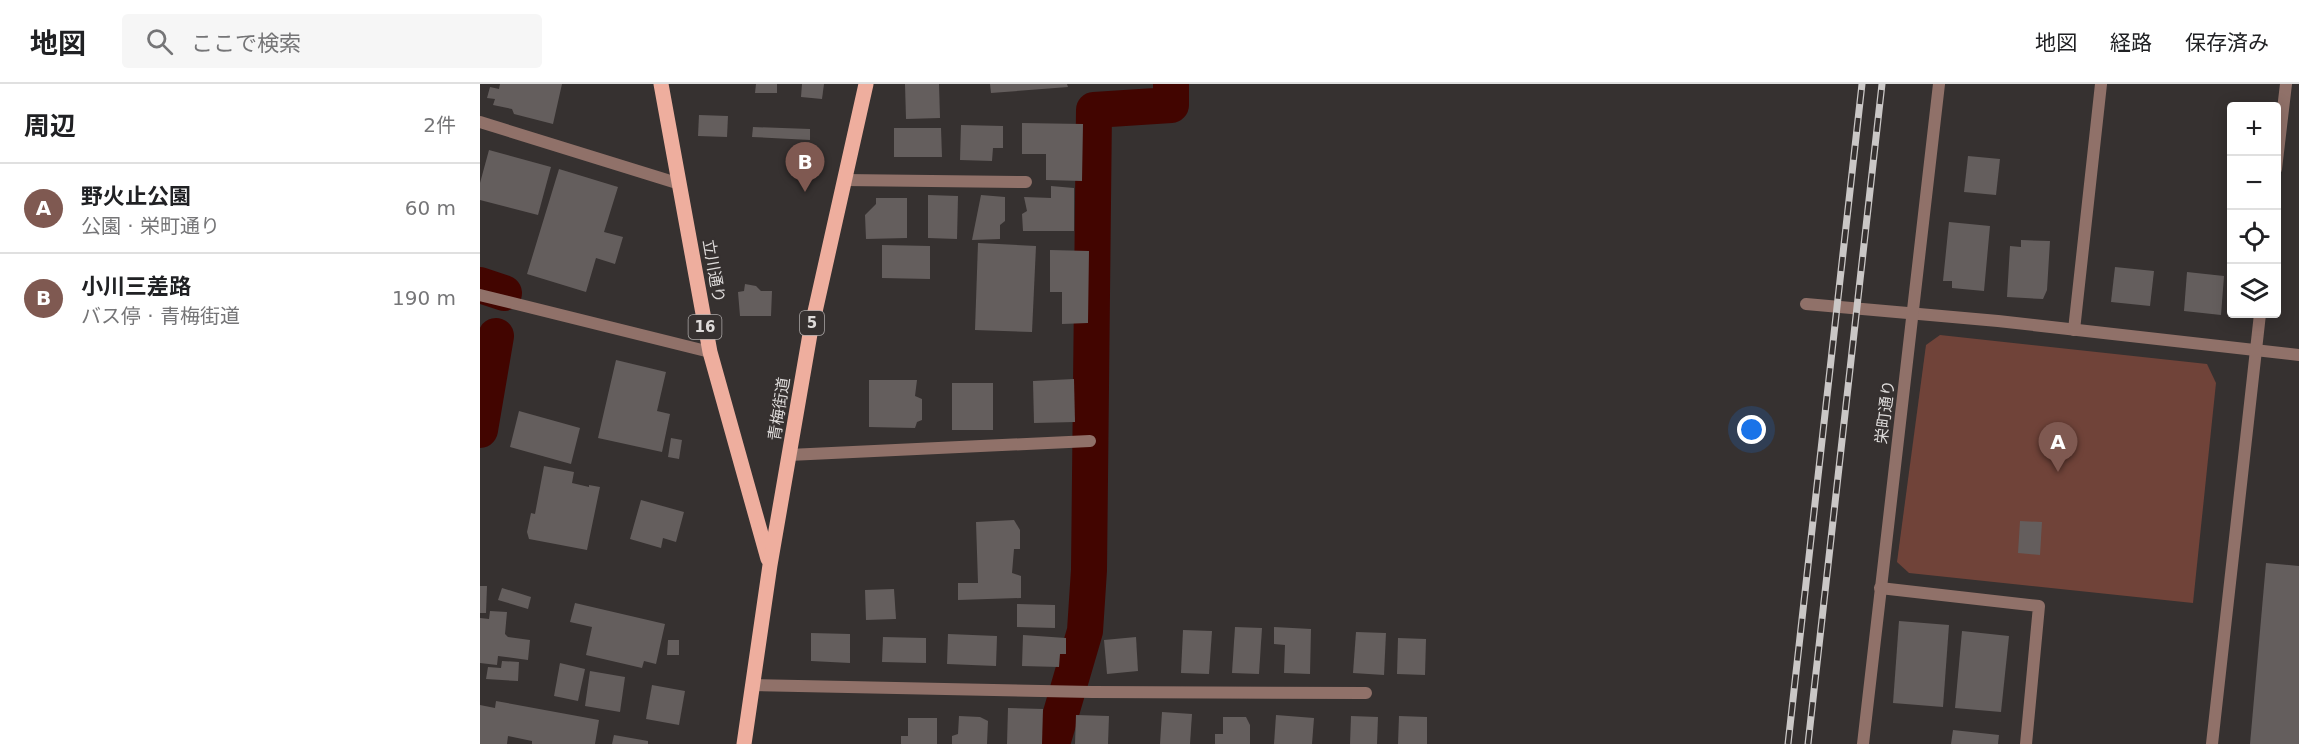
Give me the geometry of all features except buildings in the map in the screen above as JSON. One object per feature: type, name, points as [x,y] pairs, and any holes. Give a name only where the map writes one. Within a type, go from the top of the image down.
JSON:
[{"type":"main road","name":"立川通り","points":[[661,84],[710,352],[770,565]]},
{"type":"main road","name":"青梅街道","points":[[744,744],[770,565],[810,334],[866,84]]},
{"type":"street","name":"栄町通り","points":[[1863,744],[1939,84]]},
{"type":"street","points":[[2074,330],[2101,84]]},
{"type":"street","points":[[2278,156],[2286,84]]},
{"type":"street","points":[[480,122],[680,184]]},
{"type":"street","points":[[844,180],[1026,182]]},
{"type":"street","points":[[480,295],[710,352]]},
{"type":"street","points":[[1806,304],[1913,313],[2299,355]]},
{"type":"street","points":[[2212,744],[2259,318]]},
{"type":"street","points":[[789,455],[1090,441]]},
{"type":"street","points":[[1880,588],[2039,606],[2026,744]]},
{"type":"street","points":[[752,685],[1092,692],[1366,693]]},
{"type":"shaded area","points":[[1940,335],[2207,364],[2216,383],[2193,603],[1909,573],[1897,562],[1926,345]]},
{"type":"waterway","points":[[1052,744],[1085,631],[1089,570],[1094,110],[1171,105],[1171,84]]},
{"type":"waterway","points":[[480,285],[504,293]]},
{"type":"waterway","points":[[480,430],[496,336]]},
{"type":"railway","points":[[1788,744],[1862,84]]},
{"type":"railway","points":[[1808,744],[1882,84]]},
{"type":"place","name":"小川三差路","points":[[805,192]]},
{"type":"place","name":"野火止公園","points":[[2058,472]]}]
